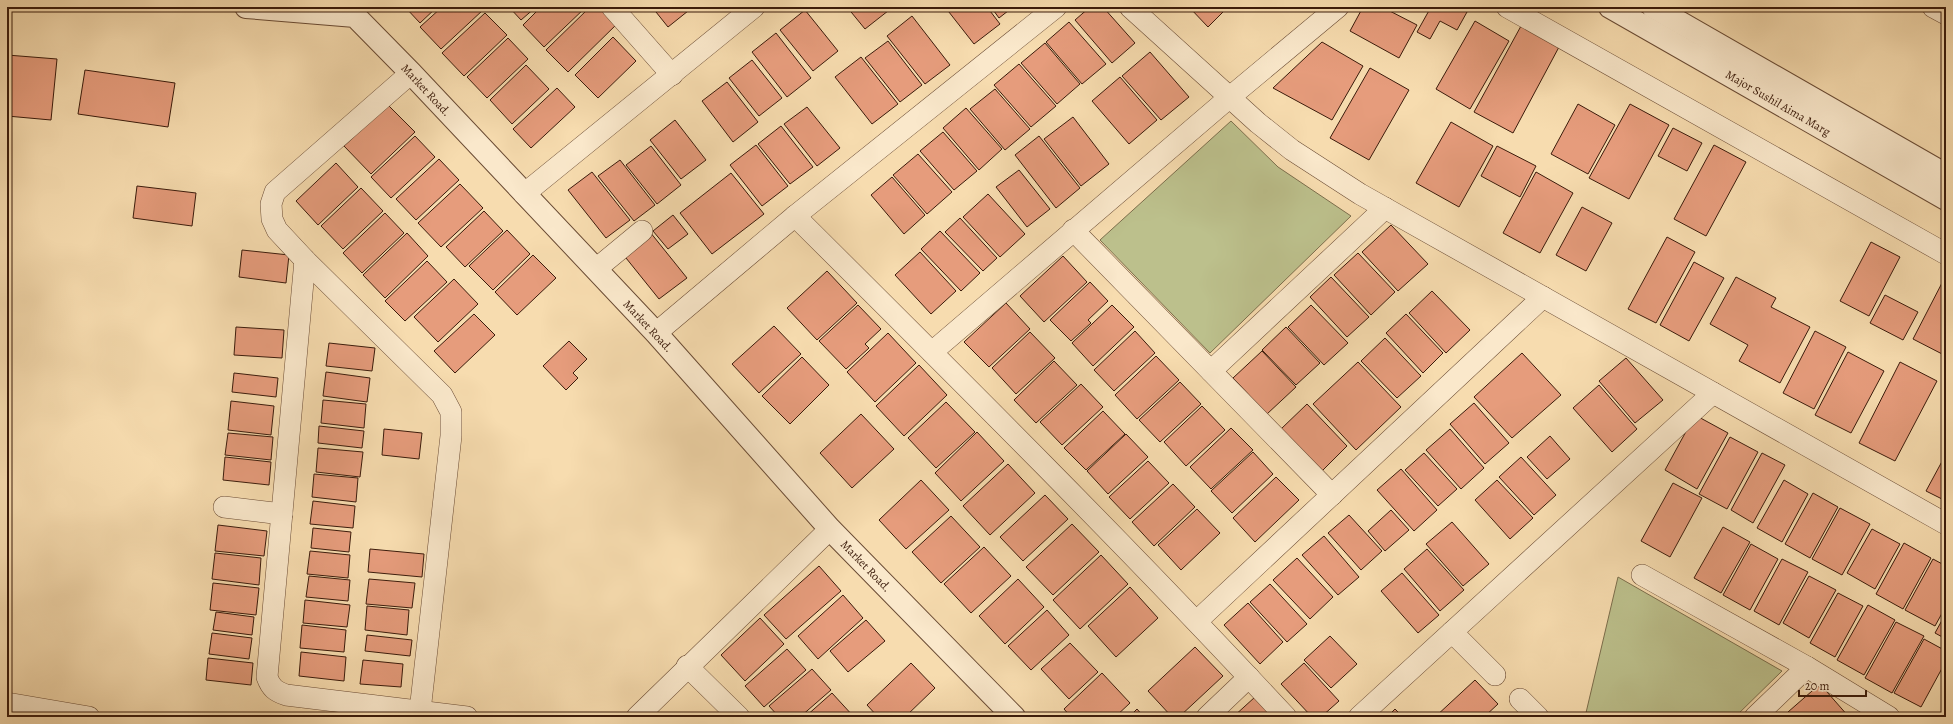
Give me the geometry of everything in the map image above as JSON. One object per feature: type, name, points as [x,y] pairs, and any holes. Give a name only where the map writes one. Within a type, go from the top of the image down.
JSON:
[{"type":"street","name":"Market Road.","points":[[246,7],[351,11],[412,73],[596,269],[830,529],[1014,717]]},
{"type":"street","points":[[612,7],[672,75]]},
{"type":"street","points":[[524,194],[754,7]]},
{"type":"street","points":[[656,334],[795,216],[1056,7]]},
{"type":"street","points":[[1130,7],[1230,97],[1292,150],[1385,208],[1946,524]]},
{"type":"street","points":[[932,352],[1073,230],[1338,7]]},
{"type":"street","points":[[1508,7],[1946,254]]},
{"type":"street","name":"Major Sushil Aima Marg","points":[[1610,7],[1946,199]]},
{"type":"street","name":"Major Sushil Aima Marg","points":[[1653,7],[1946,175]]},
{"type":"street","points":[[1933,7],[1946,14]]},
{"type":"street","points":[[412,73],[275,192],[271,204],[272,219],[277,230],[305,260],[442,395],[451,412],[451,436],[420,711]]},
{"type":"street","points":[[1211,371],[1385,208]]},
{"type":"street","points":[[795,216],[932,352],[1197,621],[1286,717]]},
{"type":"street","points":[[1073,230],[1332,495]]},
{"type":"street","points":[[596,269],[642,231]]},
{"type":"street","points":[[305,260],[267,677],[270,686],[276,692],[286,695],[467,717]]},
{"type":"street","points":[[1197,621],[1543,297]]},
{"type":"street","points":[[1359,717],[1713,393]]},
{"type":"street","points":[[224,507],[282,514]]},
{"type":"street","points":[[636,717],[830,529]]},
{"type":"street","points":[[1642,575],[1807,667],[1889,717]]},
{"type":"street","points":[[1452,632],[1495,674]]},
{"type":"street","points":[[687,666],[739,717]]},
{"type":"street","points":[[1755,717],[1807,667]]},
{"type":"street","points":[[1207,717],[1249,677]]},
{"type":"street","points":[[1520,700],[1538,717]]},
{"type":"street","points":[[7,704],[89,717]]},
{"type":"green space","points":[[1231,121],[1278,167],[1351,216],[1210,353],[1100,240]]},
{"type":"green space","points":[[1618,577],[1782,671],[1735,717],[1585,717]]},
{"type":"building","points":[[405,7],[437,7],[420,23]]},
{"type":"building","points":[[442,7],[480,7],[483,10],[441,49],[420,27]]},
{"type":"building","points":[[509,7],[536,7],[521,20]]},
{"type":"building","points":[[541,7],[586,7],[544,47],[523,25]]},
{"type":"building","points":[[590,7],[606,7],[620,21],[568,72],[546,50]]},
{"type":"building","points":[[652,7],[693,7],[668,27]]},
{"type":"building","points":[[847,7],[893,7],[865,29]]},
{"type":"building","points":[[945,7],[987,7],[1000,24],[974,44]]},
{"type":"building","points":[[991,7],[1013,7],[999,18]]},
{"type":"building","points":[[1090,7],[1103,7],[1135,43],[1112,63],[1075,20]]},
{"type":"building","points":[[1189,7],[1228,7],[1208,27]]},
{"type":"building","points":[[1363,7],[1382,7],[1417,25],[1399,58],[1350,31]]},
{"type":"building","points":[[1431,7],[1457,7],[1467,12],[1457,30],[1440,21],[1430,39],[1417,32]]},
{"type":"building","points":[[805,10],[838,51],[813,71],[780,30]]},
{"type":"building","points":[[485,13],[507,35],[464,76],[442,53]]},
{"type":"building","points":[[912,16],[950,65],[925,84],[887,36]]},
{"type":"building","points":[[1475,21],[1509,41],[1470,109],[1436,89]]},
{"type":"building","points":[[1069,22],[1106,64],[1082,84],[1046,42]]},
{"type":"building","points":[[1521,26],[1559,47],[1513,133],[1474,112]]},
{"type":"building","points":[[776,33],[811,78],[787,97],[752,52]]},
{"type":"building","points":[[613,37],[636,61],[598,98],[575,75]]},
{"type":"building","points":[[508,38],[528,59],[487,98],[467,77]]},
{"type":"building","points":[[888,41],[922,85],[900,102],[865,58]]},
{"type":"building","points":[[1322,42],[1363,66],[1332,120],[1273,88]]},
{"type":"building","points":[[1045,43],[1080,84],[1057,104],[1021,63]]},
{"type":"building","points":[[1150,52],[1189,97],[1161,120],[1122,76]]},
{"type":"building","points":[[7,55],[57,59],[51,120],[7,116]]},
{"type":"building","points":[[861,57],[898,104],[872,124],[835,77]]},
{"type":"building","points":[[752,60],[782,98],[759,116],[729,78]]},
{"type":"building","points":[[1019,64],[1056,106],[1031,127],[994,85]]},
{"type":"building","points":[[526,65],[549,89],[512,124],[490,100]]},
{"type":"building","points":[[1370,68],[1409,90],[1369,160],[1330,138]]},
{"type":"building","points":[[85,70],[175,83],[168,127],[78,114]]},
{"type":"building","points":[[1120,77],[1157,120],[1129,144],[1092,101]]},
{"type":"building","points":[[727,82],[758,122],[733,142],[702,101]]},
{"type":"building","points":[[557,88],[575,107],[531,148],[513,129]]},
{"type":"building","points":[[995,89],[1030,129],[1005,150],[970,109]]},
{"type":"building","points":[[1578,104],[1615,125],[1588,174],[1551,154]]},
{"type":"building","points":[[1630,104],[1669,125],[1629,199],[1589,178]]},
{"type":"building","points":[[388,105],[415,132],[371,174],[344,146]]},
{"type":"building","points":[[807,107],[840,148],[817,166],[784,124]]},
{"type":"building","points":[[966,108],[1002,149],[979,170],[943,128]]},
{"type":"building","points":[[1073,117],[1109,164],[1081,186],[1044,139]]},
{"type":"building","points":[[675,120],[706,160],[681,179],[650,140]]},
{"type":"building","points":[[1451,122],[1493,146],[1459,207],[1416,183]]},
{"type":"building","points":[[781,126],[813,167],[790,184],[758,144]]},
{"type":"building","points":[[1673,128],[1702,143],[1687,171],[1658,156]]},
{"type":"building","points":[[943,132],[977,171],[954,190],[920,151]]},
{"type":"building","points":[[415,136],[435,157],[391,198],[371,177]]},
{"type":"building","points":[[1039,136],[1080,188],[1056,208],[1015,155]]},
{"type":"building","points":[[756,145],[788,186],[762,206],[730,165]]},
{"type":"building","points":[[1714,145],[1746,162],[1706,236],[1674,219]]},
{"type":"building","points":[[651,146],[681,185],[657,204],[626,165]]},
{"type":"building","points":[[1497,146],[1536,166],[1520,197],[1481,176]]},
{"type":"building","points":[[918,154],[952,192],[927,214],[893,175]]},
{"type":"building","points":[[439,159],[459,180],[416,220],[396,199]]},
{"type":"building","points":[[620,160],[655,205],[634,221],[598,176]]},
{"type":"building","points":[[336,163],[358,187],[318,225],[296,201]]},
{"type":"building","points":[[1019,170],[1050,209],[1027,227],[996,187]]},
{"type":"building","points":[[592,172],[630,220],[606,238],[568,190]]},
{"type":"building","points":[[1536,172],[1573,193],[1540,253],[1503,233]]},
{"type":"building","points":[[731,173],[764,214],[712,254],[680,213]]},
{"type":"building","points":[[892,177],[925,215],[904,234],[871,195]]},
{"type":"building","points":[[460,184],[483,208],[441,247],[418,223]]},
{"type":"building","points":[[137,186],[196,193],[192,226],[133,218]]},
{"type":"building","points":[[361,188],[383,211],[343,249],[321,226]]},
{"type":"building","points":[[988,194],[1025,234],[1000,257],[963,217]]},
{"type":"building","points":[[1582,207],[1612,223],[1586,271],[1556,255]]},
{"type":"building","points":[[484,211],[503,231],[465,267],[446,247]]},
{"type":"building","points":[[385,213],[404,233],[362,273],[343,253]]},
{"type":"building","points":[[673,215],[688,234],[668,249],[653,231]]},
{"type":"building","points":[[960,218],[997,258],[983,271],[945,232]]},
{"type":"building","points":[[1391,225],[1428,264],[1398,291],[1362,252]]},
{"type":"building","points":[[507,230],[530,254],[493,290],[469,266]]},
{"type":"building","points":[[940,231],[980,273],[961,291],[921,249]]},
{"type":"building","points":[[650,232],[687,278],[659,299],[622,253]]},
{"type":"building","points":[[407,233],[428,256],[385,298],[363,275]]},
{"type":"building","points":[[1667,237],[1695,252],[1656,323],[1628,309]]},
{"type":"building","points":[[1871,242],[1900,257],[1869,316],[1840,301]]},
{"type":"building","points":[[242,250],[289,255],[286,283],[239,277]]},
{"type":"building","points":[[920,252],[956,291],[931,314],[895,275]]},
{"type":"building","points":[[1358,253],[1395,292],[1371,315],[1334,275]]},
{"type":"building","points":[[533,255],[556,278],[517,315],[495,292]]},
{"type":"building","points":[[1063,256],[1087,282],[1044,322],[1020,296]]},
{"type":"building","points":[[427,261],[447,282],[405,321],[385,301]]},
{"type":"building","points":[[1694,262],[1724,278],[1689,341],[1660,325]]},
{"type":"building","points":[[827,271],[857,303],[817,340],[787,308]]},
{"type":"building","points":[[1331,277],[1369,317],[1347,337],[1310,297]]},
{"type":"building","points":[[1736,277],[1776,298],[1771,307],[1810,327],[1780,383],[1739,361],[1748,345],[1710,324]]},
{"type":"building","points":[[454,279],[478,304],[438,342],[414,317]]},
{"type":"building","points":[[1943,281],[1946,282],[1946,356],[1913,339]]},
{"type":"building","points":[[1090,282],[1108,301],[1088,320],[1091,323],[1071,341],[1050,320]]},
{"type":"building","points":[[1432,291],[1470,330],[1446,353],[1409,313]]},
{"type":"building","points":[[1885,295],[1918,312],[1903,340],[1870,323]]},
{"type":"building","points":[[1006,303],[1030,329],[989,367],[964,342]]},
{"type":"building","points":[[858,305],[881,329],[865,344],[869,348],[846,369],[819,341]]},
{"type":"building","points":[[1112,305],[1134,327],[1093,366],[1072,343]]},
{"type":"building","points":[[1311,305],[1348,343],[1324,365],[1288,327]]},
{"type":"building","points":[[474,314],[495,335],[455,373],[434,351]]},
{"type":"building","points":[[1406,314],[1443,353],[1423,373],[1386,333]]},
{"type":"building","points":[[774,326],[801,354],[759,393],[732,364]]},
{"type":"building","points":[[236,327],[284,330],[282,358],[234,355]]},
{"type":"building","points":[[1286,327],[1320,363],[1296,385],[1262,350]]},
{"type":"building","points":[[1135,331],[1155,353],[1114,391],[1094,370]]},
{"type":"building","points":[[1815,331],[1846,347],[1814,409],[1783,393]]},
{"type":"building","points":[[1030,332],[1055,358],[1016,394],[992,368]]},
{"type":"building","points":[[888,333],[916,363],[875,402],[847,372]]},
{"type":"building","points":[[1385,338],[1421,376],[1397,398],[1361,361]]},
{"type":"building","points":[[569,341],[587,359],[573,373],[578,378],[566,390],[543,366]]},
{"type":"building","points":[[329,343],[375,348],[372,371],[326,366]]},
{"type":"building","points":[[1262,351],[1296,387],[1267,414],[1233,378]]},
{"type":"building","points":[[1848,352],[1884,371],[1851,433],[1815,415]]},
{"type":"building","points":[[1522,353],[1561,395],[1512,438],[1474,397]]},
{"type":"building","points":[[1156,356],[1179,380],[1137,419],[1115,395]]},
{"type":"building","points":[[802,357],[829,385],[790,424],[762,396]]},
{"type":"building","points":[[1626,358],[1663,400],[1635,423],[1599,381]]},
{"type":"building","points":[[1054,361],[1077,385],[1036,423],[1014,400]]},
{"type":"building","points":[[1358,362],[1401,407],[1356,450],[1313,404]]},
{"type":"building","points":[[1900,362],[1937,381],[1895,461],[1859,443]]},
{"type":"building","points":[[919,365],[947,395],[904,436],[876,406]]},
{"type":"building","points":[[326,372],[370,378],[367,402],[323,396]]},
{"type":"building","points":[[234,373],[278,378],[276,397],[232,392]]},
{"type":"building","points":[[1180,382],[1201,404],[1160,442],[1139,420]]},
{"type":"building","points":[[1081,384],[1103,407],[1062,445],[1040,422]]},
{"type":"building","points":[[1599,385],[1637,429],[1612,452],[1573,408]]},
{"type":"building","points":[[323,400],[366,404],[364,428],[321,423]]},
{"type":"building","points":[[231,401],[274,406],[271,435],[228,430]]},
{"type":"building","points":[[946,402],[975,432],[936,468],[908,438]]},
{"type":"building","points":[[1474,403],[1509,443],[1485,464],[1450,424]]},
{"type":"building","points":[[1307,404],[1347,446],[1321,472],[1281,429]]},
{"type":"building","points":[[1202,406],[1225,430],[1186,466],[1164,442]]},
{"type":"building","points":[[1103,411],[1125,434],[1086,470],[1064,448]]},
{"type":"building","points":[[861,414],[894,449],[852,488],[820,453]]},
{"type":"building","points":[[1695,415],[1728,433],[1697,489],[1665,470]]},
{"type":"building","points":[[319,426],[364,431],[362,448],[318,443]]},
{"type":"building","points":[[1231,428],[1253,450],[1211,489],[1190,467]]},
{"type":"building","points":[[384,429],[422,433],[419,459],[382,455]]},
{"type":"building","points":[[1450,429],[1484,468],[1461,489],[1426,450]]},
{"type":"building","points":[[977,432],[1004,461],[961,501],[935,473]]},
{"type":"building","points":[[228,433],[273,437],[271,460],[225,455]]},
{"type":"building","points":[[1126,434],[1148,457],[1108,494],[1087,471]]},
{"type":"building","points":[[1550,436],[1570,459],[1547,479],[1527,457]]},
{"type":"building","points":[[1730,437],[1758,452],[1727,509],[1699,494]]},
{"type":"building","points":[[318,448],[363,452],[360,477],[316,472]]},
{"type":"building","points":[[1253,452],[1273,474],[1232,513],[1211,491]]},
{"type":"building","points":[[1424,453],[1457,489],[1438,506],[1405,470]]},
{"type":"building","points":[[1762,453],[1785,465],[1753,523],[1731,510]]},
{"type":"building","points":[[1946,454],[1946,501],[1926,491]]},
{"type":"building","points":[[225,457],[271,462],[269,485],[223,480]]},
{"type":"building","points":[[1521,457],[1556,495],[1534,515],[1499,477]]},
{"type":"building","points":[[1148,461],[1169,483],[1130,519],[1109,497]]},
{"type":"building","points":[[1008,464],[1035,493],[990,535],[963,506]]},
{"type":"building","points":[[1401,469],[1437,510],[1414,531],[1377,490]]},
{"type":"building","points":[[314,474],[358,478],[356,502],[312,497]]},
{"type":"building","points":[[1276,477],[1299,500],[1255,542],[1233,518]]},
{"type":"building","points":[[921,480],[949,510],[906,549],[879,520]]},
{"type":"building","points":[[1497,480],[1533,518],[1510,539],[1475,500]]},
{"type":"building","points":[[1784,480],[1808,494],[1782,542],[1757,528]]},
{"type":"building","points":[[1673,483],[1702,498],[1670,557],[1641,541]]},
{"type":"building","points":[[1173,484],[1195,507],[1154,546],[1132,522]]},
{"type":"building","points":[[1813,493],[1838,507],[1810,558],[1785,544]]},
{"type":"building","points":[[1045,495],[1068,519],[1023,561],[1000,537]]},
{"type":"building","points":[[313,501],[355,506],[353,528],[310,524]]},
{"type":"building","points":[[1840,508],[1870,524],[1842,575],[1812,559]]},
{"type":"building","points":[[1197,509],[1220,533],[1181,570],[1158,545]]},
{"type":"building","points":[[1391,510],[1409,530],[1385,551],[1368,531]]},
{"type":"building","points":[[1349,515],[1382,551],[1361,570],[1328,533]]},
{"type":"building","points":[[951,516],[980,547],[941,583],[912,552]]},
{"type":"building","points":[[1452,522],[1489,564],[1463,586],[1426,544]]},
{"type":"building","points":[[1072,524],[1099,552],[1053,595],[1026,567]]},
{"type":"building","points":[[218,525],[267,531],[264,556],[215,551]]},
{"type":"building","points":[[1723,527],[1750,542],[1721,593],[1694,578]]},
{"type":"building","points":[[313,528],[351,532],[349,552],[311,548]]},
{"type":"building","points":[[1872,529],[1900,544],[1875,589],[1847,573]]},
{"type":"building","points":[[1324,536],[1359,577],[1338,595],[1302,555]]},
{"type":"building","points":[[1904,543],[1931,558],[1903,609],[1876,594]]},
{"type":"building","points":[[1751,544],[1778,559],[1750,610],[1723,595]]},
{"type":"building","points":[[984,547],[1011,576],[971,613],[944,584]]},
{"type":"building","points":[[370,549],[424,554],[422,577],[368,572]]},
{"type":"building","points":[[1427,549],[1464,590],[1440,611],[1404,569]]},
{"type":"building","points":[[310,551],[350,555],[348,578],[307,574]]},
{"type":"building","points":[[215,553],[261,558],[259,585],[212,579]]},
{"type":"building","points":[[1101,555],[1128,584],[1080,629],[1053,600]]},
{"type":"building","points":[[1297,558],[1333,597],[1310,619],[1273,580]]},
{"type":"building","points":[[1782,559],[1808,572],[1779,625],[1754,611]]},
{"type":"building","points":[[1933,559],[1946,566],[1946,606],[1935,626],[1905,610]]},
{"type":"building","points":[[819,566],[841,591],[786,639],[764,615]]},
{"type":"building","points":[[1402,573],[1439,615],[1418,633],[1381,591]]},
{"type":"building","points":[[309,576],[350,580],[348,601],[306,597]]},
{"type":"building","points":[[1809,576],[1836,590],[1809,638],[1783,623]]},
{"type":"building","points":[[369,579],[415,583],[412,608],[366,604]]},
{"type":"building","points":[[1018,579],[1044,607],[1005,644],[979,616]]},
{"type":"building","points":[[213,583],[259,588],[256,615],[210,610]]},
{"type":"building","points":[[1270,584],[1307,624],[1287,642],[1250,602]]},
{"type":"building","points":[[1130,587],[1158,618],[1116,657],[1088,626]]},
{"type":"building","points":[[1838,593],[1863,606],[1835,657],[1810,643]]},
{"type":"building","points":[[843,595],[863,618],[818,659],[798,636]]},
{"type":"building","points":[[305,600],[350,605],[347,627],[303,623]]},
{"type":"building","points":[[1248,603],[1283,642],[1260,664],[1224,625]]},
{"type":"building","points":[[1868,605],[1895,620],[1864,675],[1837,660]]},
{"type":"building","points":[[367,606],[409,610],[407,635],[365,630]]},
{"type":"building","points":[[1047,610],[1069,635],[1031,670],[1008,646]]},
{"type":"building","points":[[216,612],[254,617],[252,635],[213,630]]},
{"type":"building","points":[[1946,613],[1946,639],[1935,633]]},
{"type":"building","points":[[760,618],[784,644],[745,681],[721,655]]},
{"type":"building","points":[[866,620],[885,641],[848,672],[830,651]]},
{"type":"building","points":[[1896,622],[1924,636],[1892,693],[1865,678]]},
{"type":"building","points":[[302,625],[346,630],[344,652],[300,648]]},
{"type":"building","points":[[212,633],[252,638],[249,659],[209,654]]},
{"type":"building","points":[[367,635],[412,640],[410,656],[365,651]]},
{"type":"building","points":[[1330,636],[1357,664],[1331,688],[1304,660]]},
{"type":"building","points":[[1924,639],[1946,651],[1946,661],[1921,707],[1894,693]]},
{"type":"building","points":[[1070,643],[1098,672],[1069,699],[1041,669]]},
{"type":"building","points":[[1195,647],[1223,676],[1179,717],[1172,717],[1148,691]]},
{"type":"building","points":[[787,649],[806,670],[764,707],[745,686]]},
{"type":"building","points":[[301,652],[346,657],[344,681],[299,676]]},
{"type":"building","points":[[208,658],[253,663],[251,685],[206,680]]},
{"type":"building","points":[[363,660],[403,664],[401,687],[360,684]]},
{"type":"building","points":[[911,663],[935,688],[905,717],[878,717],[867,705]]},
{"type":"building","points":[[1304,663],[1339,701],[1321,717],[1312,717],[1281,684]]},
{"type":"building","points":[[812,669],[831,690],[800,717],[779,717],[769,706]]},
{"type":"building","points":[[1102,673],[1130,703],[1115,717],[1071,717],[1064,709]]},
{"type":"building","points":[[1475,680],[1498,704],[1484,717],[1435,717]]},
{"type":"building","points":[[1820,684],[1849,717],[1792,717],[1788,712]]},
{"type":"building","points":[[832,693],[854,717],[805,717]]},
{"type":"building","points":[[1255,697],[1273,717],[1233,717]]},
{"type":"building","points":[[1137,709],[1144,717],[1129,717]]},
{"type":"building","points":[[1395,709],[1403,717],[1387,717]]}]
